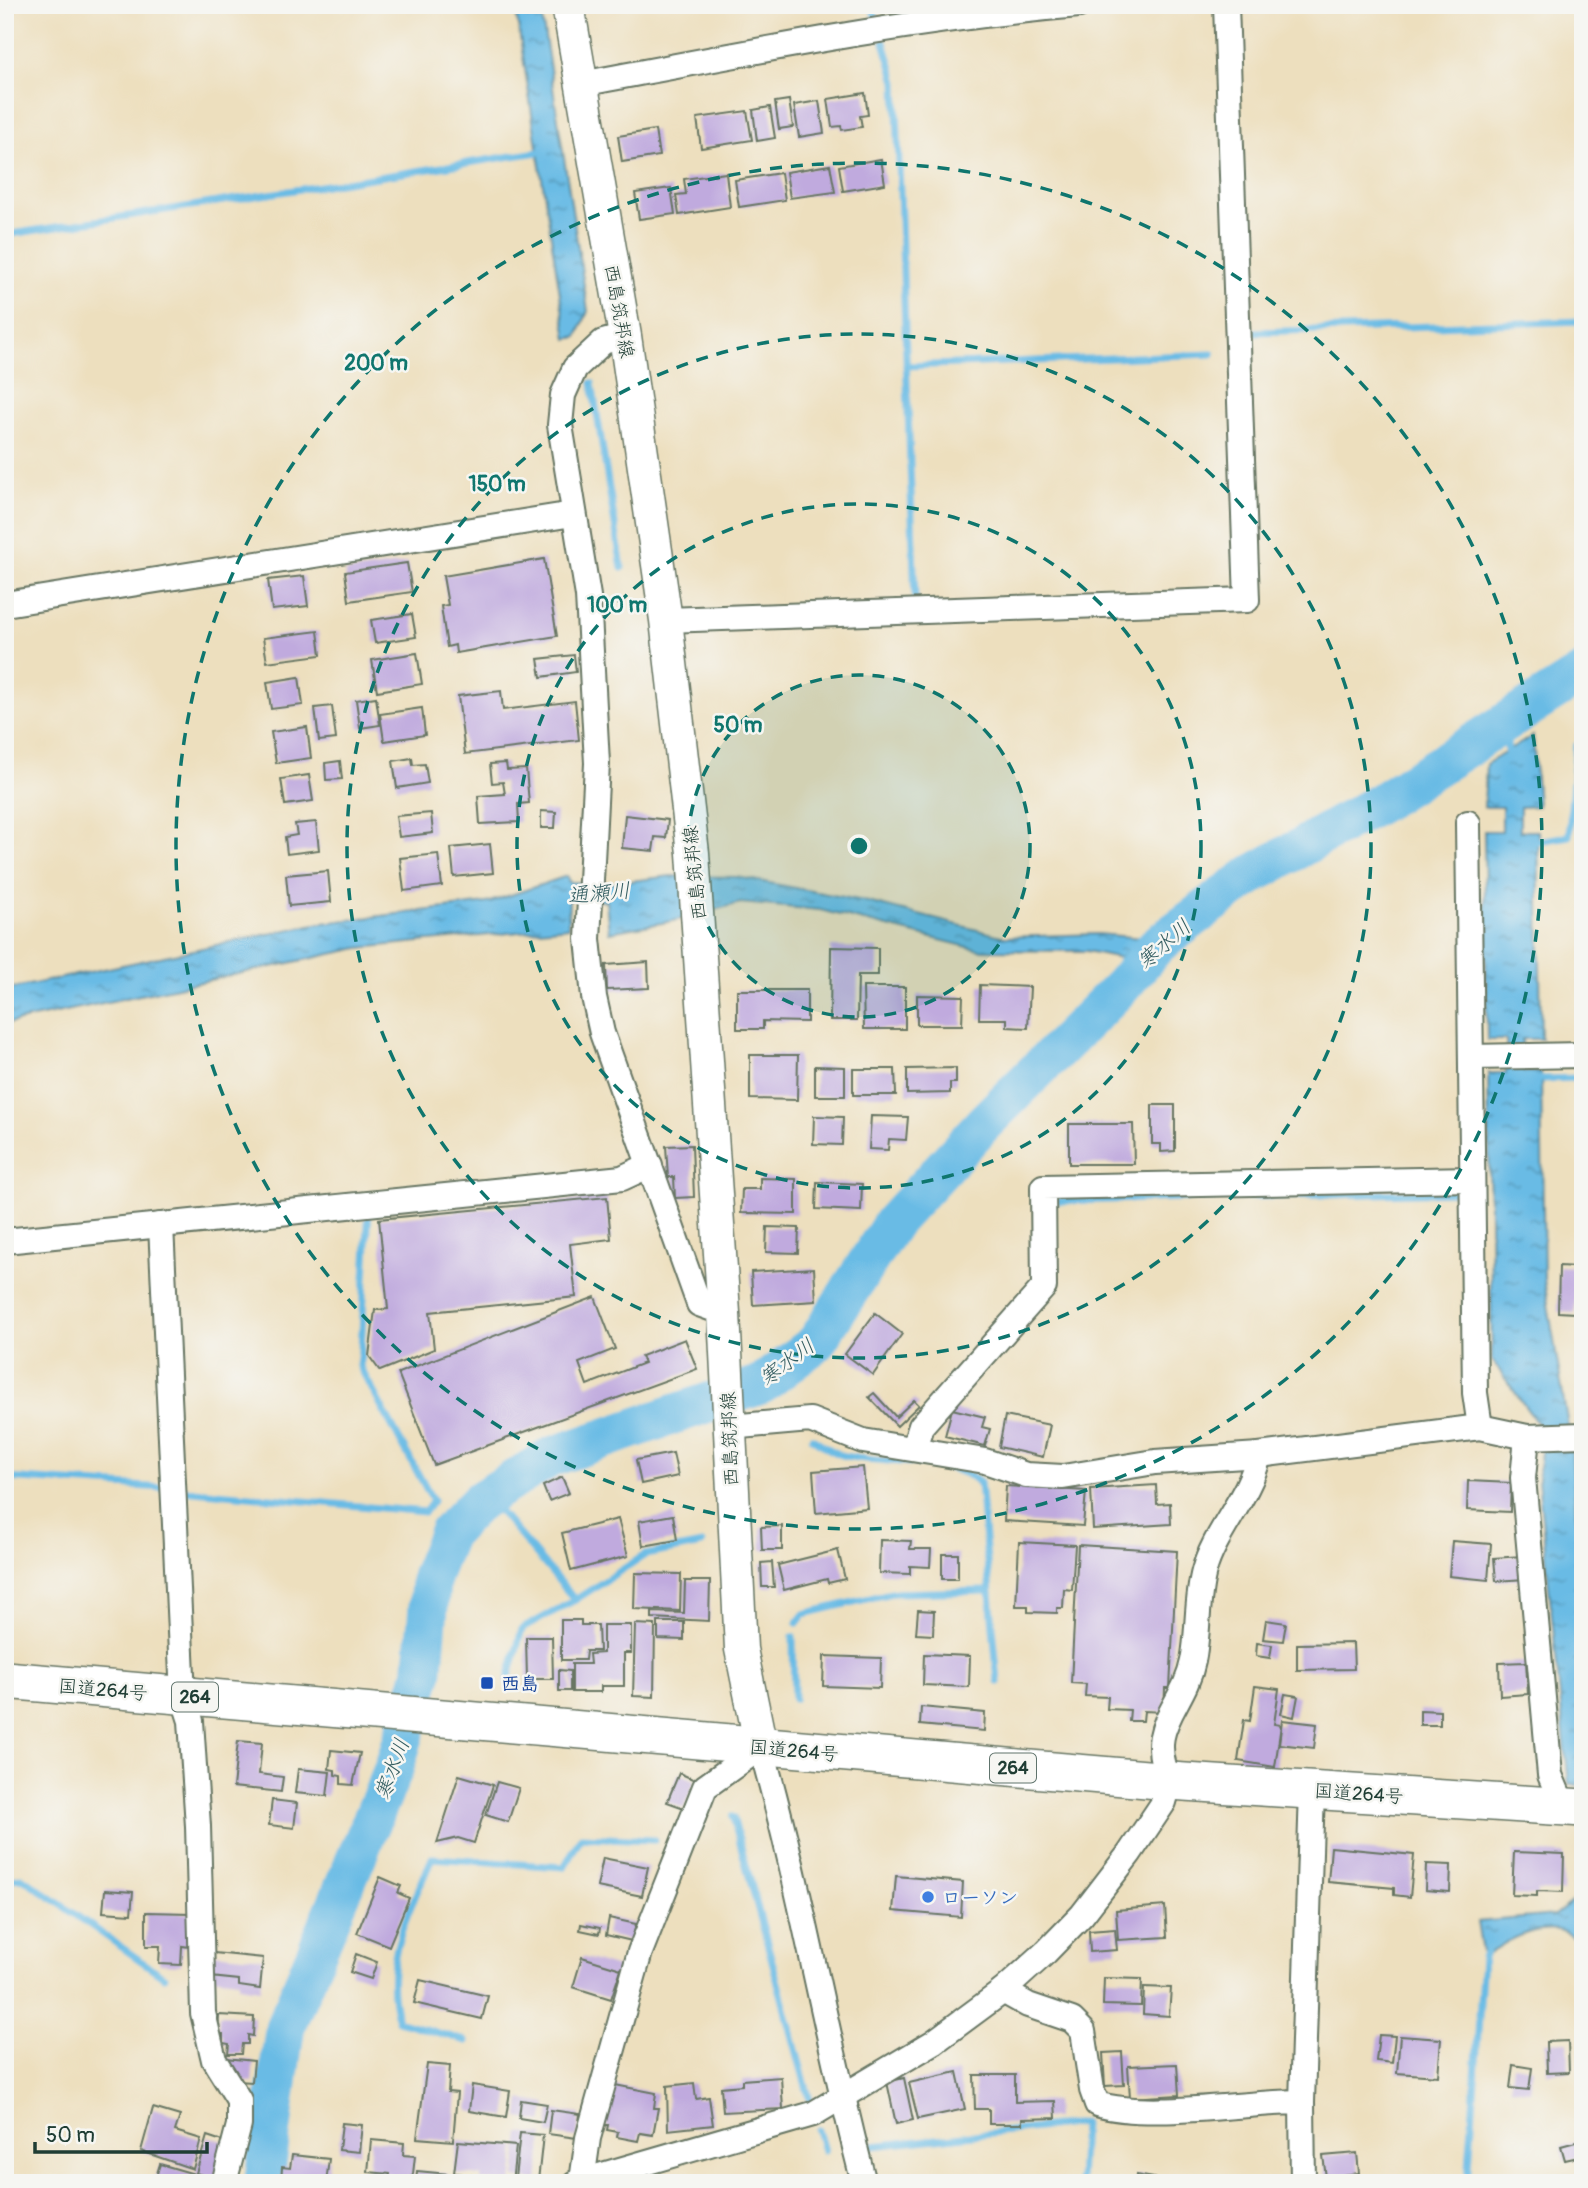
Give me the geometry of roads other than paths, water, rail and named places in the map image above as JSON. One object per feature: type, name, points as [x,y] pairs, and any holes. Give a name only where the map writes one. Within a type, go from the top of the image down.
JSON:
[{"type":"highway","name":"国道264号","points":[[5,1680],[1170,1781],[1573,1807]]},
{"type":"main road","name":"西島筑邦線","points":[[568,5],[625,336],[666,620],[694,867],[724,1313],[741,1649],[761,1747]]},
{"type":"street","points":[[580,84],[845,34],[998,9],[1080,5]]},
{"type":"street","points":[[666,620],[1247,600],[1226,5]]},
{"type":"street","points":[[625,336],[603,342],[575,368],[563,395],[560,425],[588,596],[597,762],[589,904],[590,962],[602,1033],[699,1304],[724,1313]]},
{"type":"street","points":[[5,604],[573,514]]},
{"type":"street","points":[[1468,822],[1475,1393],[1480,1427]]},
{"type":"street","points":[[1471,1057],[1583,1055]]},
{"type":"street","points":[[5,1241],[622,1178],[650,1165]]},
{"type":"street","points":[[914,1448],[921,1426],[1044,1287],[1043,1187],[1472,1179]]},
{"type":"street","points":[[161,1225],[183,1696],[191,1721],[198,1826],[203,2013],[214,2060],[239,2100],[239,2125],[224,2183]]},
{"type":"street","points":[[729,1427],[810,1420],[863,1441],[985,1461],[1026,1475],[1063,1477],[1155,1462],[1259,1455],[1480,1427],[1531,1437],[1578,1435]]},
{"type":"street","points":[[1531,1437],[1523,1479],[1550,1775],[1573,1807]]},
{"type":"street","points":[[864,2183],[842,2096],[784,1829],[761,1747],[705,1787],[640,1952],[588,2138],[579,2182],[813,2114],[842,2096],[934,2042],[1003,1991],[1082,1915],[1157,1812],[1170,1781],[1159,1759],[1165,1724],[1193,1664],[1204,1570],[1255,1473],[1259,1455]]},
{"type":"street","points":[[1303,2183],[1302,2102],[1312,1790]]},
{"type":"street","points":[[1003,1991],[1028,2005],[1072,2020],[1083,2031],[1092,2091],[1097,2105],[1161,2109],[1302,2102]]},
{"type":"water","points":[[515,5],[540,5],[588,311],[577,337],[567,339]]},
{"type":"water","points":[[1533,736],[1538,806],[1520,807],[1520,831],[1538,831],[1541,1039],[1522,1039],[1523,1072],[1541,1072],[1544,1280],[1571,1444],[1583,1612],[1583,1785],[1569,1785],[1538,1479],[1542,1443],[1539,1426],[1492,1360],[1488,1073],[1506,1073],[1506,1040],[1487,1040],[1484,831],[1502,831],[1502,807],[1484,807],[1486,764]]},
{"type":"water","name":"通瀬川","points":[[567,876],[569,882],[607,884],[671,876],[737,877],[864,901],[1005,937],[1098,934],[1142,938],[1120,958],[1087,951],[980,950],[820,910],[740,903],[673,921],[609,932],[606,901],[569,899],[568,927],[359,948],[5,1024],[5,990],[315,924],[487,903]]},
{"type":"water","points":[[1583,1879],[1583,1948],[1573,1937],[1547,1929],[1519,1936],[1483,1958],[1477,1922],[1555,1915],[1579,1897]]},
{"type":"waterway","points":[[872,5],[876,19]]},
{"type":"waterway","points":[[884,42],[896,82],[915,600]]},
{"type":"waterway","points":[[5,235],[538,152]]},
{"type":"waterway","points":[[1256,332],[1583,321]]},
{"type":"waterway","points":[[906,366],[1212,354]]},
{"type":"waterway","points":[[592,383],[622,568]]},
{"type":"waterway","name":"寒水川","points":[[264,2183],[285,2027],[394,1768],[423,1673],[431,1576],[448,1533],[479,1501],[551,1457],[762,1384],[816,1343],[893,1222],[984,1123],[1122,986],[1157,945],[1250,876],[1383,801],[1583,673]]},
{"type":"waterway","points":[[1506,720],[1508,760]]},
{"type":"waterway","points":[[1538,841],[1569,836],[1576,746],[1583,743]]},
{"type":"waterway","points":[[1541,1079],[1583,1078]]},
{"type":"waterway","points":[[1060,1201],[1457,1192]]},
{"type":"waterway","points":[[183,1490],[425,1512],[433,1501],[360,1367],[369,1208]]},
{"type":"waterway","points":[[812,1438],[841,1455],[950,1468],[980,1483],[998,1682]]},
{"type":"waterway","points":[[5,1478],[164,1488]]},
{"type":"waterway","points":[[479,1501],[493,1504],[575,1600],[522,1629],[508,1680]]},
{"type":"waterway","points":[[575,1600],[645,1555],[702,1544]]},
{"type":"waterway","points":[[797,1623],[804,1614],[891,1593],[989,1591]]},
{"type":"waterway","points":[[793,1637],[794,1699]]},
{"type":"waterway","points":[[733,1817],[810,2101]]},
{"type":"waterway","points":[[466,2041],[398,2021],[393,1999],[392,1978],[400,1937],[432,1858],[564,1867],[581,1837],[654,1840]]},
{"type":"waterway","points":[[5,1879],[23,1878],[164,1977]]},
{"type":"waterway","points":[[1468,2183],[1483,1958],[1487,1950]]},
{"type":"waterway","points":[[873,2146],[1083,2123],[1080,2183]]},
{"type":"waterway","points":[[818,2130],[824,2151]]},
{"type":"place","name":"西島","points":[[487,1683]]},
{"type":"place","name":"ローソン","points":[[928,1897]]}]
